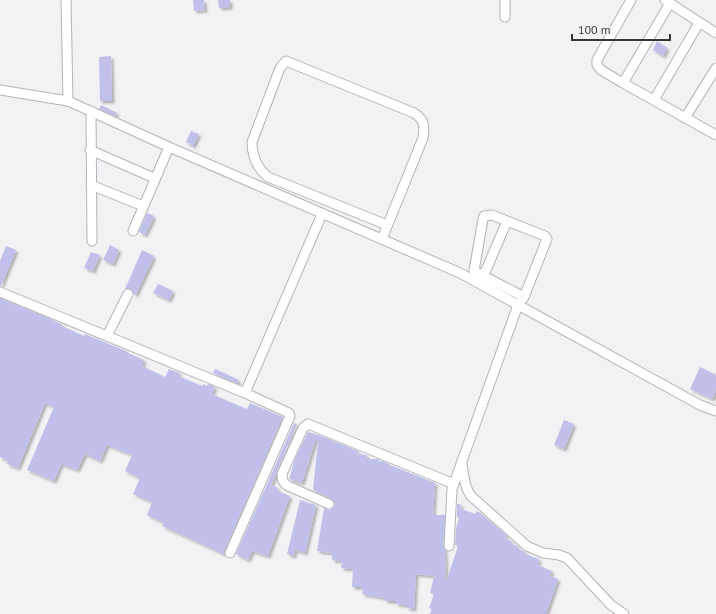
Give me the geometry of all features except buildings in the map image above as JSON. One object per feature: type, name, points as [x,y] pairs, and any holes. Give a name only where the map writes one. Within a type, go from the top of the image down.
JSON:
[{"type":"street","points":[[66,0],[68,101]]},
{"type":"street","points":[[505,0],[505,17]]},
{"type":"street","points":[[631,0],[596,62],[596,65],[601,70],[623,83],[716,134]]},
{"type":"street","points":[[623,83],[668,2],[716,33]]},
{"type":"street","points":[[654,100],[699,23]]},
{"type":"street","points":[[382,239],[423,138],[423,121],[414,113],[286,61],[280,68],[252,142],[252,150],[255,160],[261,171],[268,177],[387,225]]},
{"type":"street","points":[[685,118],[716,68]]},
{"type":"street","points":[[0,90],[68,101],[169,147],[460,273],[700,404],[716,411]]},
{"type":"street","points":[[91,111],[90,150],[92,241]]},
{"type":"street","points":[[133,231],[154,178],[169,147]]},
{"type":"street","points":[[90,150],[154,178]]},
{"type":"street","points":[[91,184],[143,206]]},
{"type":"street","points":[[245,393],[322,214]]},
{"type":"street","points":[[449,546],[454,484],[518,305],[524,297],[547,238],[489,214],[483,217],[474,269],[475,272],[484,275],[524,297]]},
{"type":"street","points":[[484,275],[507,221]]},
{"type":"street","points":[[0,292],[245,393],[289,413],[290,416],[230,553]]},
{"type":"street","points":[[107,336],[128,294]]},
{"type":"street","points":[[329,504],[288,486],[282,479],[282,474],[302,428],[308,424],[454,484]]},
{"type":"street","points":[[462,461],[465,483],[471,496],[527,546],[543,553],[559,554],[567,558],[611,605],[624,614]]}]
